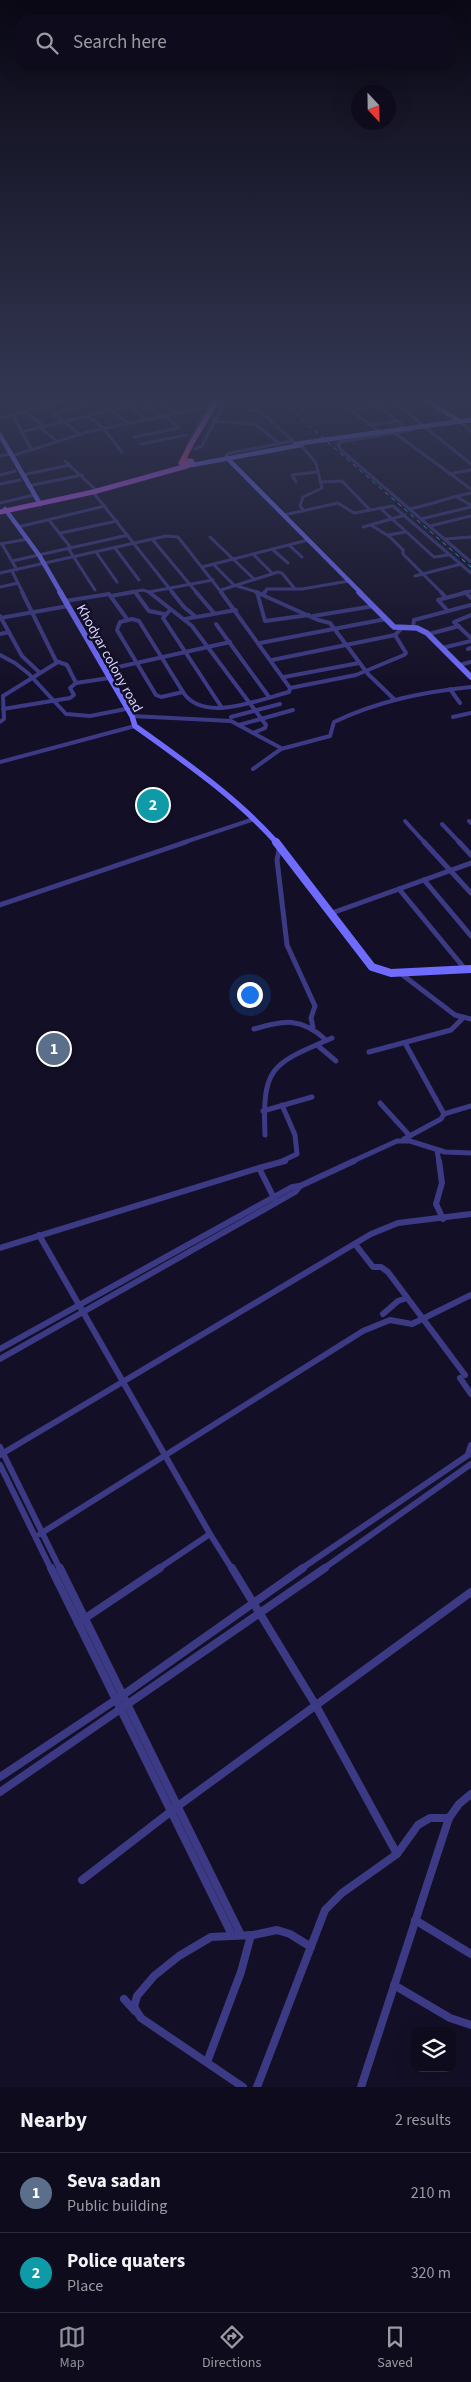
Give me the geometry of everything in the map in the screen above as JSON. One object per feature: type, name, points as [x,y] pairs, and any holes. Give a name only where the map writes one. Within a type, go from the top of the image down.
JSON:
[{"type":"main road","points":[[3,511],[75,494]]},
{"type":"street","points":[[97,494],[186,609],[196,617]]},
{"type":"street","points":[[264,494],[386,619],[400,629]]},
{"type":"street","points":[[304,511],[300,506],[303,497],[309,494]]},
{"type":"street","points":[[355,494],[370,510]]},
{"type":"street","points":[[392,494],[470,560]]},
{"type":"street","points":[[409,509],[433,505],[444,498],[466,494]]},
{"type":"street","points":[[0,503],[31,496],[37,503]]},
{"type":"street","points":[[456,497],[471,506]]},
{"type":"street","points":[[284,515],[338,503],[342,504],[352,513],[393,506],[471,573]]},
{"type":"street","points":[[18,527],[105,506]]},
{"type":"street","points":[[422,519],[471,506]]},
{"type":"street","points":[[380,508],[434,557],[448,555]]},
{"type":"street","name":"Khodyar colony road","points":[[0,762],[135,726],[132,716],[126,709],[39,555],[28,539],[3,511]]},
{"type":"street","points":[[363,527],[405,515]]},
{"type":"street","points":[[430,526],[446,523],[454,518],[471,516]]},
{"type":"street","points":[[49,520],[61,533],[73,557],[95,590]]},
{"type":"street","points":[[61,533],[117,521]]},
{"type":"street","points":[[371,524],[388,535],[403,550],[403,554],[424,573],[445,597]]},
{"type":"street","points":[[388,535],[406,532]]},
{"type":"street","points":[[12,560],[128,534]]},
{"type":"street","points":[[0,573],[166,536],[178,537],[236,610],[290,688]]},
{"type":"street","points":[[210,537],[254,579]]},
{"type":"street","points":[[445,539],[458,540],[471,537]]},
{"type":"street","points":[[28,539],[1,544],[12,560],[18,583],[55,660],[67,665],[76,683]]},
{"type":"street","points":[[152,539],[214,613]]},
{"type":"street","points":[[202,567],[308,540]]},
{"type":"street","points":[[289,545],[302,557]]},
{"type":"street","points":[[115,548],[140,580]]},
{"type":"street","points":[[272,549],[288,563]]},
{"type":"street","points":[[96,552],[117,582]]},
{"type":"street","points":[[253,554],[272,573]]},
{"type":"street","points":[[213,564],[237,587],[263,594],[310,616],[328,621],[359,663],[395,700]]},
{"type":"street","points":[[415,576],[461,564]]},
{"type":"street","points":[[221,590],[237,587],[272,573],[282,573],[295,589]]},
{"type":"street","points":[[149,592],[213,580]]},
{"type":"street","points":[[263,594],[267,589],[324,587],[349,581]]},
{"type":"street","points":[[0,588],[18,583]]},
{"type":"street","points":[[39,672],[22,656],[0,618],[106,594],[112,596],[142,590],[149,592],[170,610],[185,619],[209,647],[266,727],[253,733]]},
{"type":"street","points":[[134,591],[149,610],[164,614],[170,610]]},
{"type":"street","points":[[448,611],[438,601],[445,597],[471,591]]},
{"type":"street","points":[[257,592],[265,621],[374,606]]},
{"type":"street","points":[[465,592],[471,598]]},
{"type":"street","points":[[112,596],[127,619]]},
{"type":"street","points":[[413,627],[414,620],[471,605]]},
{"type":"street","points":[[185,619],[236,610]]},
{"type":"street","points":[[164,614],[163,618],[222,708]]},
{"type":"street","points":[[442,648],[471,640],[454,621],[471,615]]},
{"type":"street","points":[[184,692],[158,697],[118,630],[120,622],[127,619],[139,621],[184,692],[194,704],[209,708],[222,708],[249,702],[289,692],[290,688],[366,671],[406,654],[395,635]]},
{"type":"street","points":[[260,643],[386,619]]},
{"type":"street","points":[[216,624],[269,697]]},
{"type":"street","points":[[428,634],[459,626]]},
{"type":"street","points":[[272,660],[395,635],[400,629],[413,627],[428,634],[470,676]]},
{"type":"street","points":[[0,634],[9,632]]},
{"type":"street","points":[[105,670],[230,642]]},
{"type":"street","points":[[0,655],[11,660],[31,677],[55,701],[61,712],[72,716],[126,709]]},
{"type":"street","points":[[0,722],[4,719],[1,696],[58,662]]},
{"type":"street","points":[[459,665],[471,662]]},
{"type":"street","points":[[284,677],[359,663]]},
{"type":"street","points":[[464,671],[471,669]]},
{"type":"street","points":[[3,710],[73,696],[70,688],[76,683],[109,678]]},
{"type":"street","points":[[253,769],[281,748],[330,736],[334,722],[395,700],[450,688],[471,686]]},
{"type":"street","points":[[450,688],[460,703]]},
{"type":"street","points":[[132,716],[231,719],[255,710],[280,704]]},
{"type":"street","points":[[228,706],[231,719],[281,748]]},
{"type":"street","points":[[239,725],[293,710]]},
{"type":"street","points":[[453,717],[471,713]]},
{"type":"street","points":[[135,726],[228,796],[254,819],[280,846],[372,967],[380,972],[468,969]]},
{"type":"street","points":[[0,906],[254,819]]},
{"type":"street","points":[[405,822],[471,893]]},
{"type":"street","points":[[442,824],[471,855]]},
{"type":"street","points":[[280,846],[278,860],[287,946],[315,1006],[311,1018],[313,1027]]},
{"type":"street","points":[[332,913],[471,864]]},
{"type":"street","points":[[424,880],[471,936]]},
{"type":"street","points":[[399,889],[468,969]]},
{"type":"street","points":[[400,972],[462,1019],[471,1019]]},
{"type":"street","points":[[369,1052],[451,1030],[462,1019]]},
{"type":"street","points":[[254,1029],[289,1022],[313,1027],[329,1039],[284,1059],[271,1072],[265,1084],[263,1111],[265,1135]]},
{"type":"street","points":[[405,1043],[444,1114]]},
{"type":"street","points":[[317,1045],[336,1061]]},
{"type":"street","points":[[263,1111],[312,1097]]},
{"type":"street","points":[[380,1103],[410,1136]]},
{"type":"street","points":[[0,1248],[288,1160],[298,1154],[296,1134],[282,1105]]},
{"type":"street","points":[[0,1349],[292,1187],[300,1186],[403,1140],[441,1119],[444,1114],[471,1106]]},
{"type":"street","points":[[403,1140],[453,1154],[471,1153]]},
{"type":"street","points":[[437,1150],[442,1183],[436,1204],[443,1219]]},
{"type":"street","points":[[260,1168],[274,1198]]},
{"type":"street","points":[[0,1359],[295,1192],[300,1186]]},
{"type":"street","points":[[174,1808],[120,1710],[81,1621],[1,1452],[124,1382],[371,1234],[398,1223],[443,1219],[471,1214]]},
{"type":"street","points":[[39,1235],[210,1534],[261,1613],[315,1704],[397,1854]]},
{"type":"street","points":[[355,1244],[373,1267],[384,1268],[424,1319],[471,1394]]},
{"type":"street","points":[[382,1314],[390,1320],[405,1324],[424,1319],[469,1296]]},
{"type":"street","points":[[382,1314],[398,1301],[407,1298]]},
{"type":"street","points":[[382,1314],[382,1322]]},
{"type":"street","points":[[39,1535],[362,1331],[390,1320]]},
{"type":"street","points":[[0,1778],[116,1700],[469,1453],[471,1445]]},
{"type":"street","points":[[0,1792],[261,1613],[471,1464]]},
{"type":"street","points":[[0,1465],[39,1535]]},
{"type":"street","points":[[81,1621],[210,1534]]},
{"type":"street","points":[[82,1880],[174,1808],[471,1592]]},
{"type":"street","points":[[81,1621],[128,1705],[174,1808],[236,1935]]},
{"type":"street","points":[[361,2087],[449,1818],[459,1804],[471,1794]]},
{"type":"street","points":[[257,2087],[325,1910],[342,1893],[397,1854],[410,1834],[424,1821],[438,1816],[449,1818]]},
{"type":"street","points":[[415,1920],[471,1954]]},
{"type":"street","points":[[136,2011],[134,2005],[137,1996],[158,1972],[199,1943],[212,1937],[251,1935],[277,1930],[292,1935],[311,1947]]},
{"type":"street","points":[[207,2062],[241,1972],[251,1935]]},
{"type":"street","points":[[394,1985],[450,2018],[471,2025]]},
{"type":"street","points":[[124,1999],[141,2018],[243,2087]]},
{"type":"railway","points":[[388,494],[471,567]]},
{"type":"place","name":"Police quaters","points":[[153,805]]},
{"type":"place","name":"Seva sadan","points":[[54,1049]]}]
